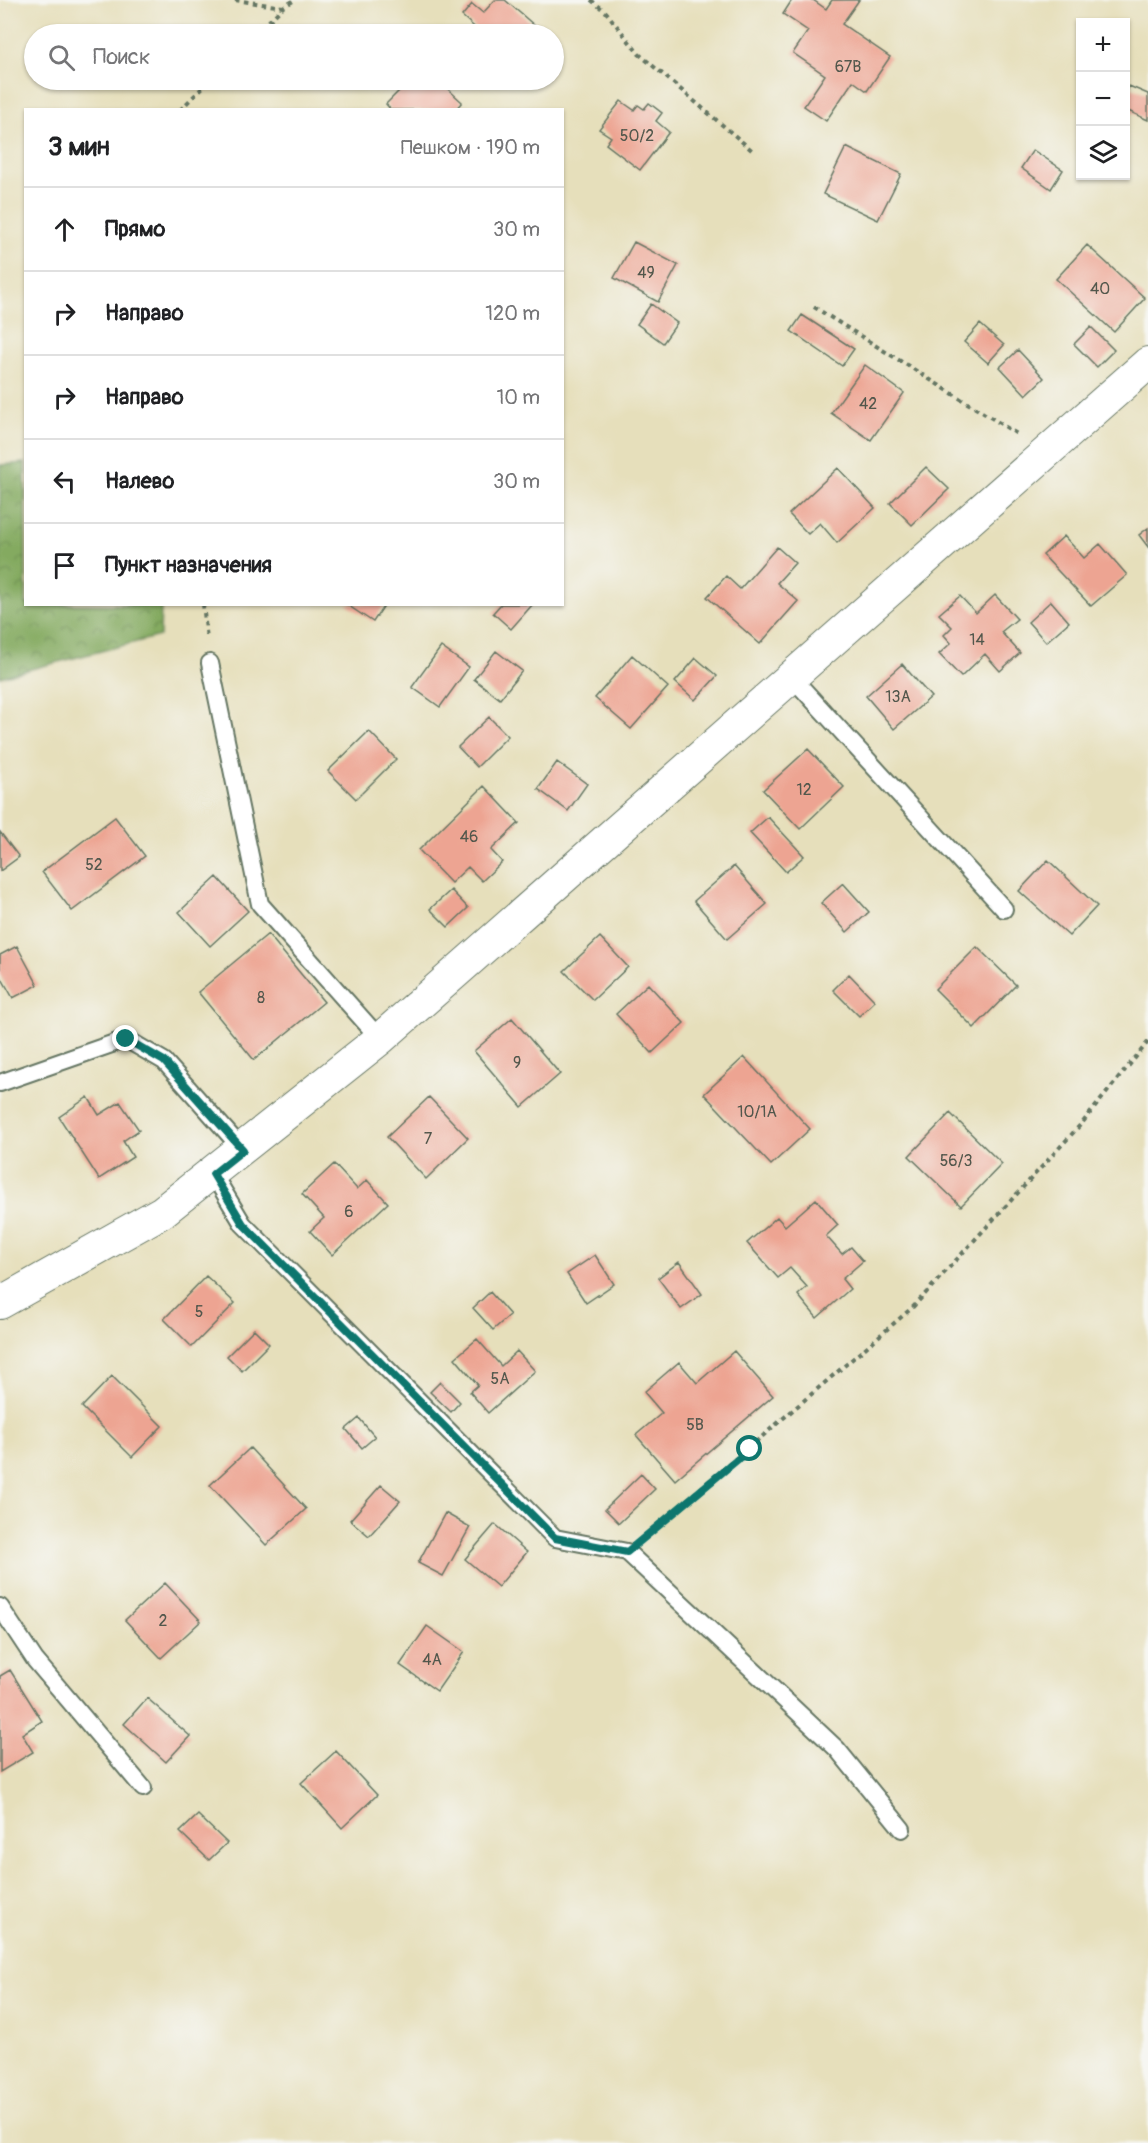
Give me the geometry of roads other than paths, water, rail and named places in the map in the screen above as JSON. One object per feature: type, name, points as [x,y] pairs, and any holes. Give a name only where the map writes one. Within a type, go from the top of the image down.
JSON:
[{"type":"street","points":[[0,1303],[162,1212],[213,1174],[380,1039],[790,675],[1148,363]]},
{"type":"lane","points":[[210,663],[261,904],[380,1039]]},
{"type":"lane","points":[[790,675],[1004,909]]},
{"type":"lane","points":[[0,1083],[126,1039],[164,1061],[243,1150]]},
{"type":"lane","points":[[213,1174],[243,1224],[555,1538],[627,1552],[837,1749],[902,1829]]},
{"type":"lane","points":[[0,1607],[35,1660],[143,1788]]}]
